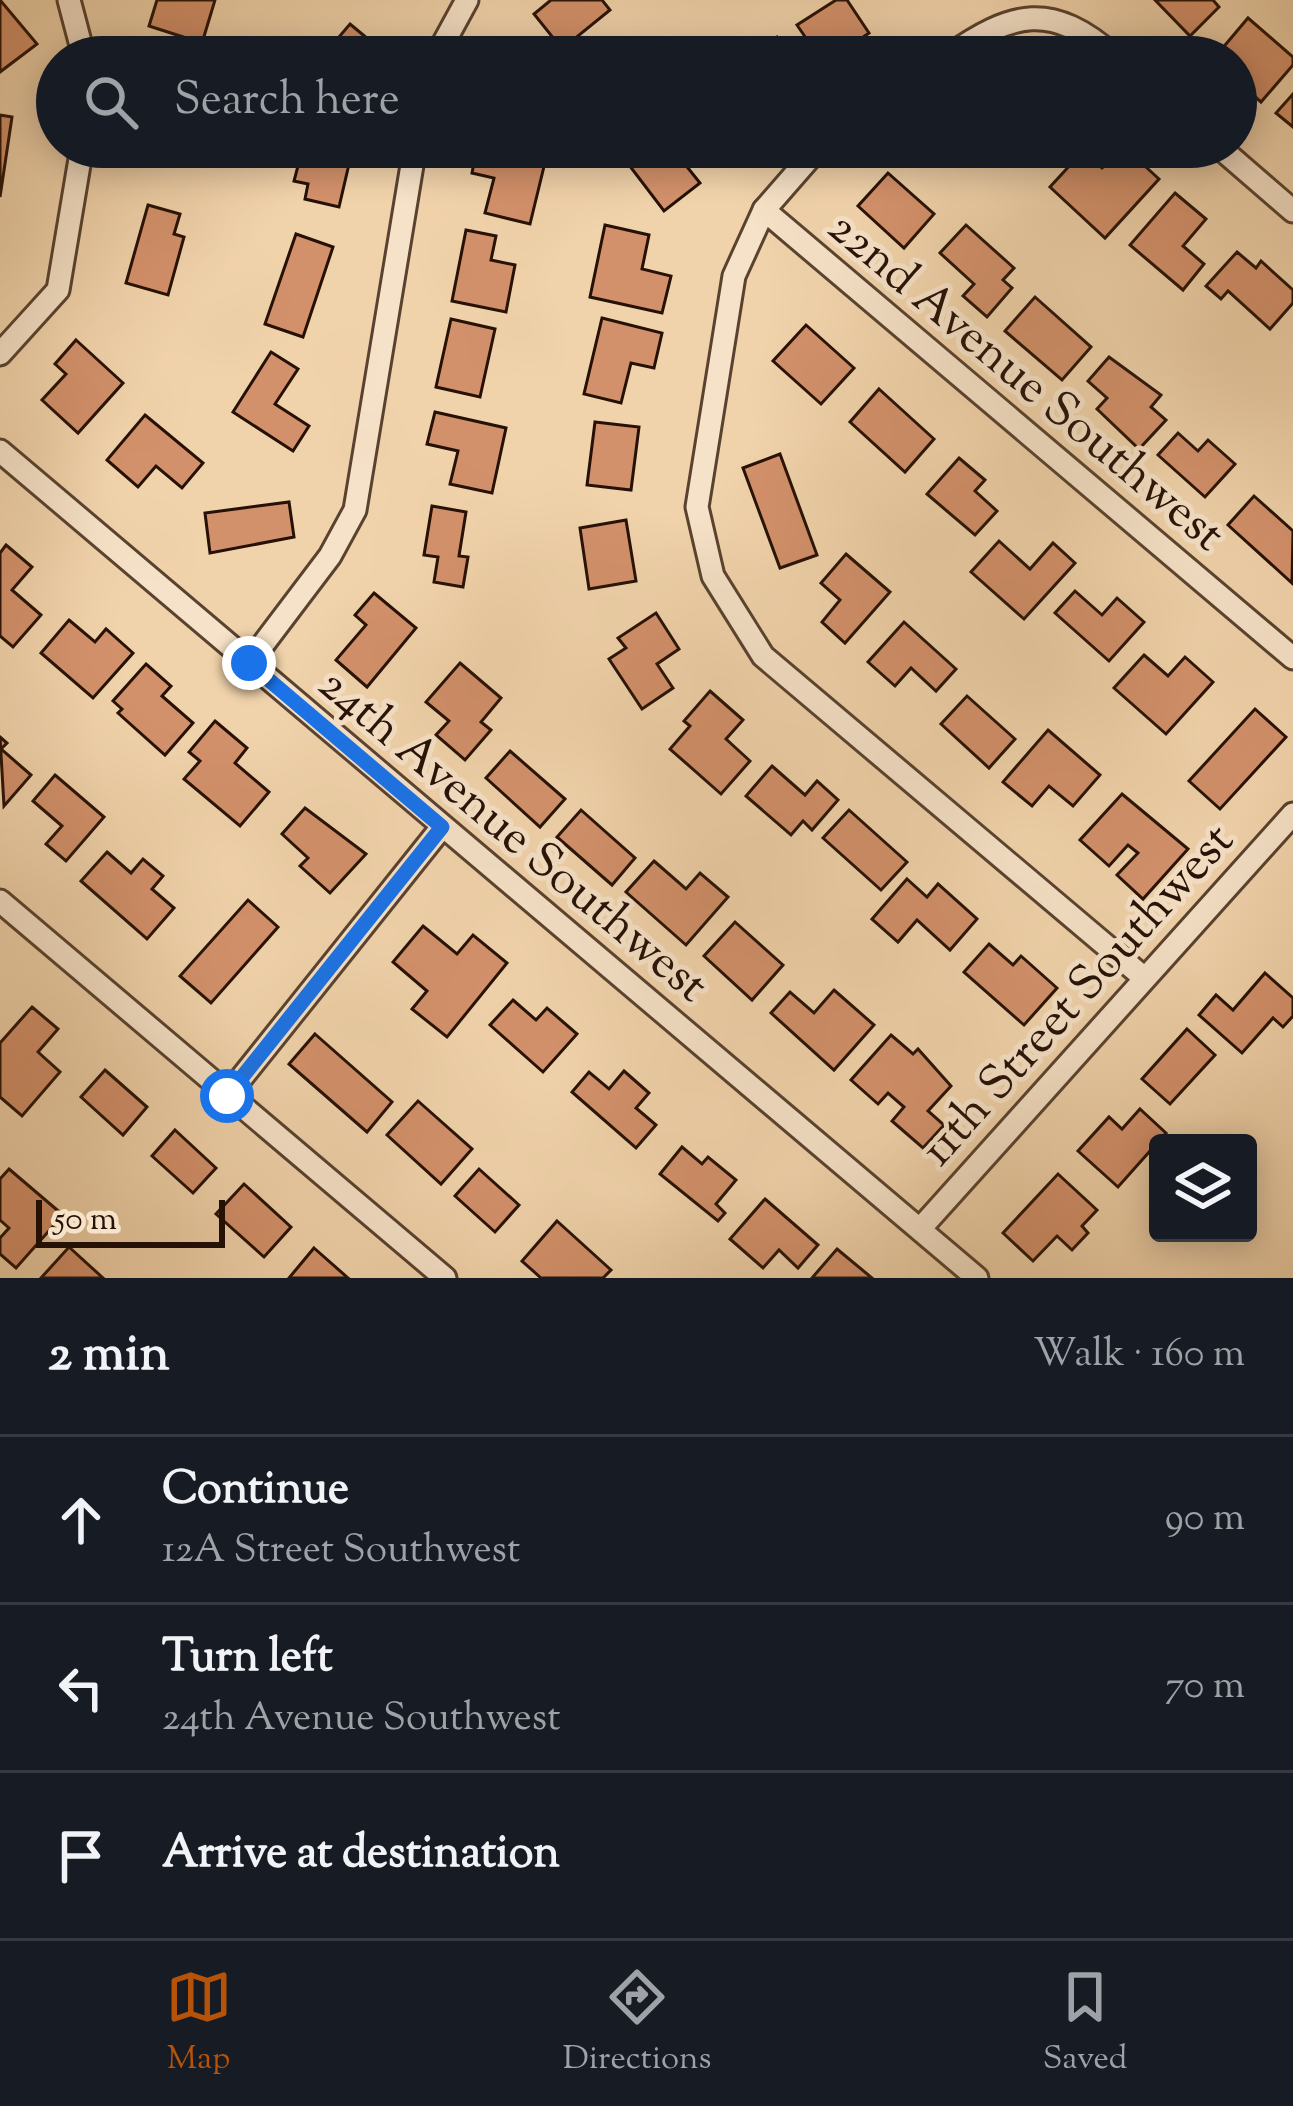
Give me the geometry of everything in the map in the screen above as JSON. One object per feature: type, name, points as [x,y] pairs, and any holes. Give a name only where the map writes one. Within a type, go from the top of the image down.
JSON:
[{"type":"street","points":[[69,0],[78,36]]},
{"type":"street","points":[[447,36],[467,0]]},
{"type":"street","points":[[977,36],[992,26],[1040,15],[1091,36]]},
{"type":"street","points":[[0,354],[58,290],[78,168]]},
{"type":"street","points":[[249,663],[330,556],[355,510],[412,168]]},
{"type":"street","points":[[801,168],[764,211],[734,276],[697,507],[713,576],[763,656],[1142,976]]},
{"type":"street","points":[[1244,168],[1293,211]]},
{"type":"street","name":"22nd Avenue Southwest","points":[[764,211],[1293,658]]},
{"type":"street","name":"24th Avenue Southwest","points":[[0,452],[977,1278]]},
{"type":"street","name":"11th Street Southwest","points":[[920,1228],[1142,976],[1293,814]]},
{"type":"street","points":[[227,1096],[442,827]]},
{"type":"street","points":[[0,901],[445,1278]]},
{"type":"building","points":[[0,0],[36,45],[0,72]]},
{"type":"building","points":[[157,0],[215,0],[204,36],[180,36],[149,26]]},
{"type":"building","points":[[551,0],[602,0],[610,10],[578,36],[552,36],[534,14]]},
{"type":"building","points":[[836,0],[847,0],[869,33],[805,36],[797,25]]},
{"type":"building","points":[[1155,0],[1213,0],[1219,7],[1190,36]]},
{"type":"building","points":[[1248,18],[1293,57],[1293,65],[1261,102],[1257,98],[1257,36],[1233,36]]},
{"type":"building","points":[[350,24],[364,36],[340,36]]},
{"type":"building","points":[[1293,94],[1293,127],[1276,113]]},
{"type":"building","points":[[0,115],[12,117],[0,197]]},
{"type":"building","points":[[297,168],[348,168],[339,207],[305,199],[308,184],[294,181]]},
{"type":"building","points":[[473,168],[544,168],[530,224],[485,213],[494,178],[472,173]]},
{"type":"building","points":[[631,168],[688,168],[700,183],[664,211]]},
{"type":"building","points":[[1067,168],[1147,168],[1159,179],[1105,238],[1050,187]]},
{"type":"building","points":[[888,173],[934,214],[904,248],[858,206]]},
{"type":"building","points":[[1175,193],[1206,219],[1183,246],[1204,264],[1183,290],[1130,245]]},
{"type":"building","points":[[148,205],[180,214],[174,234],[184,237],[168,295],[126,283]]},
{"type":"building","points":[[605,225],[649,235],[642,269],[671,276],[662,313],[590,297]]},
{"type":"building","points":[[966,225],[1014,268],[1003,280],[1012,288],[987,317],[963,296],[974,284],[940,253]]},
{"type":"building","points":[[466,230],[496,236],[491,260],[515,265],[506,312],[452,301]]},
{"type":"building","points":[[296,234],[333,247],[303,337],[265,324]]},
{"type":"building","points":[[1237,252],[1256,268],[1261,261],[1293,290],[1293,303],[1270,329],[1228,291],[1221,299],[1206,286]]},
{"type":"building","points":[[1035,297],[1091,347],[1062,380],[1005,331]]},
{"type":"building","points":[[602,318],[662,333],[654,368],[631,363],[621,403],[584,394]]},
{"type":"building","points":[[451,319],[495,329],[480,397],[436,387]]},
{"type":"building","points":[[806,325],[854,368],[821,404],[773,361]]},
{"type":"building","points":[[76,340],[123,383],[78,433],[42,400],[66,374],[55,364]]},
{"type":"building","points":[[271,352],[298,369],[275,404],[309,426],[293,451],[233,412]]},
{"type":"building","points":[[1109,357],[1161,395],[1151,407],[1166,420],[1139,449],[1097,409],[1107,398],[1088,381]]},
{"type":"building","points":[[879,389],[934,439],[905,472],[850,422]]},
{"type":"building","points":[[435,412],[506,428],[492,493],[450,484],[458,451],[427,444]]},
{"type":"building","points":[[145,415],[203,463],[182,488],[156,466],[138,487],[107,460]]},
{"type":"building","points":[[595,422],[639,427],[631,490],[587,485]]},
{"type":"building","points":[[1178,433],[1198,451],[1208,440],[1235,464],[1205,497],[1158,455]]},
{"type":"building","points":[[780,454],[817,555],[780,568],[743,468]]},
{"type":"building","points":[[959,458],[985,480],[975,491],[997,511],[975,535],[927,494]]},
{"type":"building","points":[[1254,496],[1293,531],[1292,583],[1228,525]]},
{"type":"building","points":[[289,502],[294,537],[210,553],[205,513]]},
{"type":"building","points":[[432,506],[466,512],[459,556],[468,557],[463,587],[434,582],[438,557],[424,555]]},
{"type":"building","points":[[626,520],[636,581],[589,589],[580,528]]},
{"type":"building","points":[[999,541],[1030,569],[1053,543],[1075,563],[1024,619],[971,572]]},
{"type":"building","points":[[6,545],[32,567],[12,590],[41,615],[13,647],[0,636],[0,553]]},
{"type":"building","points":[[846,554],[890,592],[845,643],[822,622],[840,600],[821,583]]},
{"type":"building","points":[[1075,591],[1102,615],[1117,598],[1144,622],[1109,661],[1055,613]]},
{"type":"building","points":[[374,593],[416,628],[367,687],[336,660],[366,625],[355,615]]},
{"type":"building","points":[[656,613],[679,649],[657,664],[673,688],[642,709],[609,659],[626,648],[618,638]]},
{"type":"building","points":[[69,620],[95,642],[106,629],[133,653],[93,698],[41,653]]},
{"type":"building","points":[[904,622],[956,669],[936,691],[911,668],[895,686],[868,662]]},
{"type":"building","points":[[1144,655],[1168,676],[1185,657],[1213,682],[1166,734],[1114,688]]},
{"type":"building","points":[[460,663],[501,698],[481,722],[491,730],[465,760],[436,735],[449,721],[426,702]]},
{"type":"building","points":[[146,664],[171,686],[162,696],[193,723],[165,755],[118,713],[122,709],[113,701]]},
{"type":"building","points":[[710,691],[743,720],[726,739],[750,761],[721,794],[670,749],[690,726],[684,721]]},
{"type":"building","points":[[967,696],[1015,739],[989,768],[941,724]]},
{"type":"building","points":[[1255,709],[1286,737],[1220,809],[1189,781]]},
{"type":"building","points":[[215,721],[247,748],[235,763],[269,792],[240,826],[184,779],[200,761],[189,752]]},
{"type":"building","points":[[1048,730],[1100,775],[1073,806],[1049,786],[1032,806],[1003,782]]},
{"type":"building","points":[[0,737],[7,743],[1,749],[31,775],[4,806]]},
{"type":"building","points":[[510,751],[565,799],[540,827],[486,778]]},
{"type":"building","points":[[772,766],[805,795],[817,781],[838,800],[812,830],[803,821],[791,835],[746,796]]},
{"type":"building","points":[[55,775],[104,817],[66,861],[46,844],[62,826],[33,801]]},
{"type":"building","points":[[1122,794],[1188,849],[1143,899],[1117,875],[1138,853],[1128,845],[1109,866],[1080,840]]},
{"type":"building","points":[[305,808],[366,854],[330,893],[300,866],[308,858],[282,834]]},
{"type":"building","points":[[581,810],[635,858],[612,885],[557,837]]},
{"type":"building","points":[[849,810],[907,862],[881,890],[823,838]]},
{"type":"building","points":[[107,852],[131,873],[143,859],[163,876],[152,889],[174,908],[147,939],[81,881]]},
{"type":"building","points":[[654,861],[686,889],[700,873],[728,897],[686,945],[626,892]]},
{"type":"building","points":[[907,879],[927,897],[938,884],[977,919],[950,950],[917,920],[898,942],[872,919]]},
{"type":"building","points":[[248,900],[278,927],[211,1003],[180,976]]},
{"type":"building","points":[[735,922],[783,965],[752,1000],[704,956]]},
{"type":"building","points":[[423,926],[457,954],[473,935],[507,963],[447,1037],[412,1009],[427,991],[393,962]]},
{"type":"building","points":[[989,944],[1013,965],[1021,956],[1057,988],[1024,1025],[964,972]]},
{"type":"building","points":[[1265,973],[1293,998],[1293,1016],[1283,1027],[1273,1018],[1242,1053],[1199,1015],[1216,995],[1233,1010]]},
{"type":"building","points":[[834,990],[874,1025],[834,1070],[771,1013],[790,992],[814,1013]]},
{"type":"building","points":[[513,1000],[536,1020],[547,1008],[577,1034],[543,1072],[490,1025]]},
{"type":"building","points":[[32,1007],[58,1029],[38,1052],[60,1072],[22,1116],[0,1097],[0,1043]]},
{"type":"building","points":[[1187,1029],[1215,1055],[1170,1104],[1142,1079]]},
{"type":"building","points":[[315,1034],[392,1102],[367,1132],[289,1064]]},
{"type":"building","points":[[891,1035],[913,1054],[918,1049],[951,1086],[928,1111],[944,1125],[923,1148],[892,1121],[904,1107],[888,1093],[878,1104],[851,1080]]},
{"type":"building","points":[[105,1070],[147,1107],[123,1135],[81,1097]]},
{"type":"building","points":[[624,1071],[649,1093],[636,1108],[656,1125],[636,1148],[572,1092],[589,1072],[609,1089]]},
{"type":"building","points":[[418,1101],[472,1149],[441,1184],[387,1135]]},
{"type":"building","points":[[1140,1109],[1166,1133],[1149,1134],[1149,1152],[1118,1187],[1078,1151],[1109,1117],[1122,1129]]},
{"type":"building","points":[[175,1130],[216,1168],[193,1193],[152,1156]]},
{"type":"building","points":[[682,1147],[702,1164],[708,1157],[736,1180],[716,1204],[725,1213],[718,1221],[660,1174]]},
{"type":"building","points":[[9,1169],[63,1215],[16,1268],[0,1254],[0,1238],[9,1228],[0,1220],[0,1179]]},
{"type":"building","points":[[479,1169],[519,1205],[495,1232],[455,1196]]},
{"type":"building","points":[[1058,1174],[1097,1210],[1082,1226],[1088,1233],[1072,1250],[1057,1236],[1033,1261],[1003,1233]]},
{"type":"building","points":[[244,1184],[291,1227],[264,1257],[216,1214]]},
{"type":"building","points":[[765,1199],[818,1245],[798,1268],[779,1250],[763,1268],[730,1239]]},
{"type":"building","points":[[557,1221],[611,1270],[603,1278],[541,1278],[522,1261]]},
{"type":"building","points":[[69,1247],[103,1278],[41,1278]]},
{"type":"building","points":[[314,1248],[348,1278],[289,1278]]},
{"type":"building","points":[[837,1249],[872,1278],[812,1278]]},
{"type":"route","points":[[227,1096],[442,827],[249,663]]}]
